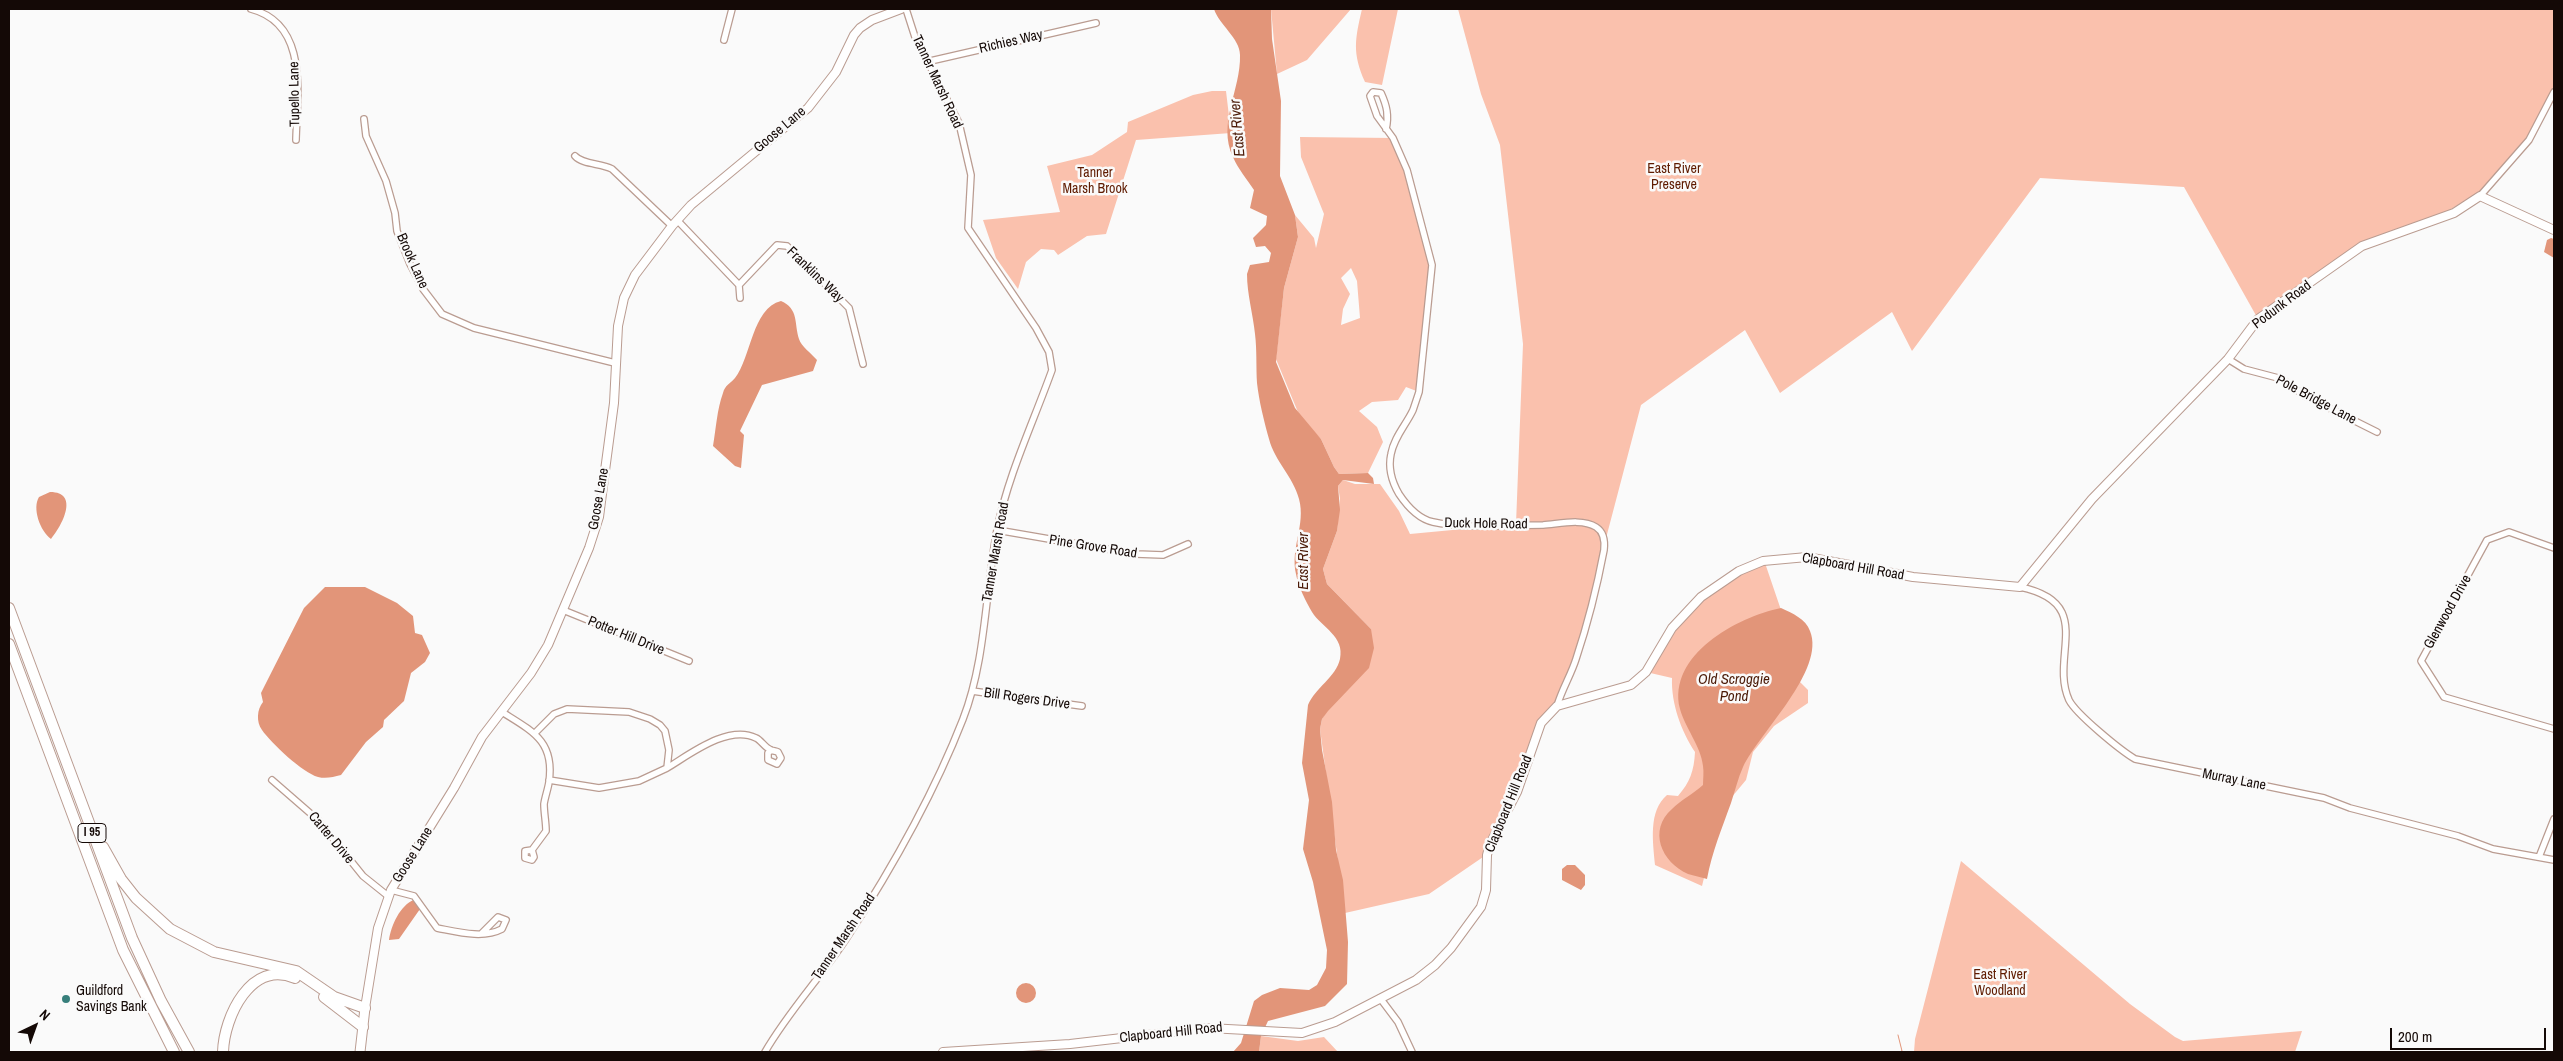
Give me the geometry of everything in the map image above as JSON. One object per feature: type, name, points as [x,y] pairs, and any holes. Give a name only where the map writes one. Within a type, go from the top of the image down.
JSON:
[{"type":"highway","name":"I 95","points":[[9,608],[132,938],[161,1001],[189,1052]]},
{"type":"highway","name":"I 95","points":[[9,644],[123,950],[174,1052]]},
{"type":"highway","points":[[73,781],[104,850],[121,878],[136,898],[170,929],[214,952],[296,971],[334,997],[365,1008]]},
{"type":"highway","points":[[223,1052],[228,1021],[236,1003],[253,985],[274,975],[290,976],[304,982],[363,1027]]},
{"type":"main road","name":"Goose Lane","points":[[360,1052],[365,1008]]},
{"type":"street","name":"Tupello Lane","points":[[251,9],[274,21],[289,38],[292,45],[298,67],[296,140]]},
{"type":"street","points":[[724,40],[732,9]]},
{"type":"street","name":"Goose Lane","points":[[365,1008],[378,928],[390,893],[442,808],[482,737],[531,673],[548,645],[589,548],[599,517],[614,403],[614,363],[618,326],[624,298],[635,275],[674,223],[711,186],[808,108],[836,72],[854,35],[860,28],[872,20],[901,9]]},
{"type":"street","name":"Tanner Marsh Road","points":[[765,1052],[845,939],[883,879],[922,806],[963,720],[972,691],[997,530],[1015,465],[1052,370],[1049,352],[1036,328],[968,228],[971,175],[959,123],[926,62],[906,9]]},
{"type":"street","name":"Richies Way","points":[[926,62],[1096,23]]},
{"type":"street","name":"Duck Hole Road","points":[[1386,129],[1389,117],[1384,99],[1381,94],[1373,92],[1370,96],[1371,104],[1407,170],[1432,264],[1418,392],[1412,411],[1401,427],[1391,454],[1390,469],[1394,485],[1410,508],[1420,517],[1434,522],[1535,525],[1582,522],[1595,526],[1602,533],[1605,542],[1604,550],[1590,614],[1576,660],[1562,689],[1557,706]]},
{"type":"street","name":"Podunk Road","points":[[2020,587],[2092,499],[2228,358],[2258,319],[2362,246],[2454,213],[2480,196],[2529,140],[2554,92]]},
{"type":"street","name":"Brook Lane","points":[[364,119],[366,136],[386,181],[395,212],[397,231],[410,264],[423,289],[442,314],[474,328],[614,363]]},
{"type":"street","points":[[575,156],[579,160],[603,164],[612,169],[674,223],[739,285],[740,298]]},
{"type":"street","points":[[2480,196],[2554,230]]},
{"type":"street","name":"Franklins Way","points":[[739,285],[777,245],[787,246],[849,308],[863,364]]},
{"type":"street","name":"Pole Bridge Lane","points":[[2228,358],[2244,369],[2282,379],[2305,396],[2377,432]]},
{"type":"street","name":"Pine Grove Road","points":[[997,530],[1136,554],[1164,555],[1188,544]]},
{"type":"street","name":"Glenwood Drive","points":[[2554,548],[2509,532],[2487,540],[2422,660],[2444,697],[2554,729]]},
{"type":"street","name":"Clapboard Hill Road","points":[[943,1052],[1071,1048],[1193,1029],[1240,1028],[1302,1033],[1335,1022],[1416,980],[1435,966],[1451,948],[1481,907],[1486,890],[1487,855],[1490,844],[1517,792],[1540,723],[1557,706],[1631,685],[1646,672],[1672,628],[1701,597],[1739,571],[1763,562],[1790,557],[1807,557],[1913,577],[2020,587]]},
{"type":"street","name":"Murray Lane","points":[[2020,587],[2046,596],[2059,609],[2064,621],[2067,639],[2064,673],[2069,700],[2121,751],[2135,759],[2324,798],[2350,808],[2439,830],[2493,849],[2554,860]]},
{"type":"street","name":"Potter Hill Drive","points":[[563,610],[689,661]]},
{"type":"street","name":"Bill Rogers Drive","points":[[972,691],[1082,706]]},
{"type":"street","points":[[535,733],[554,714],[567,709],[629,712],[655,722],[665,731],[668,750],[667,768]]},
{"type":"street","points":[[502,712],[535,733],[546,746],[550,759],[549,780],[544,806],[547,818],[546,831],[532,850]]},
{"type":"street","points":[[549,780],[599,788],[639,781],[667,768],[711,741],[724,737],[748,735],[756,738],[771,750]]},
{"type":"street","name":"Carter Drive","points":[[272,780],[318,820],[363,876],[390,893]]},
{"type":"street","points":[[2539,857],[2554,819]]},
{"type":"street","points":[[390,893],[414,896],[437,928],[482,934]]},
{"type":"street","points":[[1380,998],[1398,1022],[1412,1052]]},
{"type":"green space","points":[[1271,9],[1351,9],[1307,60],[1277,74]]},
{"type":"green space","points":[[1362,9],[1398,9],[1382,85],[1365,82],[1358,63],[1356,38]]},
{"type":"green space","name":"East River Preserve","points":[[1458,9],[2554,9],[2554,92],[2529,140],[2481,191],[2428,223],[2362,246],[2258,319],[2184,187],[2040,178],[1912,351],[1892,312],[1780,393],[1745,330],[1641,405],[1605,542],[1591,614],[1557,706],[1549,713],[1517,792],[1486,855],[1429,894],[1345,913],[1320,729],[1322,719],[1371,629],[1327,584],[1323,569],[1337,531],[1340,499],[1338,486],[1343,480],[1355,484],[1380,484],[1399,511],[1410,534],[1516,524],[1523,344],[1500,145],[1481,94]]},
{"type":"green space","name":"Tanner Marsh Brook","points":[[1212,91],[1226,91],[1231,133],[1136,140],[1106,234],[1087,236],[1058,255],[1054,250],[1041,249],[1026,262],[1018,289],[996,258],[983,220],[1060,212],[1047,166],[1092,155],[1127,132],[1128,122],[1193,95]]},
{"type":"green space","points":[[1300,137],[1393,138],[1400,151],[1432,265],[1419,392],[1406,387],[1398,400],[1372,402],[1359,411],[1377,427],[1383,442],[1368,473],[1339,474],[1321,439],[1300,417],[1276,359],[1284,288],[1298,237],[1295,215],[1314,238],[1316,248],[1324,214],[1301,157]],"holes":[[[1351,268],[1357,281],[1360,318],[1341,325],[1343,309],[1350,294],[1341,278]]]},
{"type":"green space","name":"Old Scroggie Pond","points":[[1765,563],[1797,657],[1800,682],[1808,690],[1808,703],[1774,726],[1753,752],[1746,780],[1731,798],[1714,837],[1702,886],[1655,865],[1653,827],[1657,809],[1667,795],[1678,796],[1686,786],[1694,765],[1695,752],[1685,735],[1675,707],[1672,678],[1646,672],[1683,620],[1710,593],[1725,582]]},
{"type":"green space","name":"East River Woodland","points":[[1961,861],[2130,1004],[2175,1037],[2183,1041],[2302,1031],[2295,1052],[1914,1052],[1915,1039]]},
{"type":"green space","points":[[1261,1036],[1298,1041],[1324,1037],[1338,1052],[1259,1052]]},
{"type":"water","name":"East River","points":[[1214,9],[1271,9],[1272,39],[1281,101],[1280,176],[1295,215],[1298,237],[1284,288],[1276,362],[1295,408],[1321,439],[1339,474],[1368,473],[1373,478],[1374,484],[1343,480],[1338,486],[1340,510],[1337,531],[1323,569],[1327,584],[1371,629],[1374,648],[1369,668],[1328,711],[1322,719],[1320,729],[1332,802],[1336,850],[1343,880],[1348,942],[1347,984],[1325,1006],[1268,1021],[1261,1036],[1259,1052],[1233,1052],[1241,1043],[1254,1001],[1262,995],[1280,988],[1309,990],[1317,985],[1326,968],[1327,950],[1313,882],[1303,849],[1309,800],[1302,763],[1308,705],[1315,693],[1338,665],[1341,651],[1336,638],[1312,612],[1299,584],[1296,574],[1295,555],[1301,518],[1299,499],[1293,483],[1272,447],[1260,404],[1255,334],[1247,274],[1250,265],[1269,262],[1271,253],[1265,246],[1256,247],[1253,238],[1266,225],[1267,216],[1250,208],[1254,190],[1235,161],[1229,144],[1227,132],[1228,119],[1237,81],[1240,55],[1237,43],[1220,21]]},
{"type":"water","points":[[2554,239],[2554,258],[2544,252],[2547,240]]},
{"type":"water","points":[[781,301],[787,304],[793,312],[800,342],[817,360],[813,371],[762,385],[740,431],[744,435],[741,468],[735,466],[713,446],[719,406],[725,388],[735,378],[745,359],[758,323],[771,305]]},
{"type":"water","points":[[50,492],[59,493],[66,503],[66,511],[60,526],[51,539],[44,531],[38,519],[36,507],[39,497]]},
{"type":"water","points":[[325,587],[365,587],[397,603],[413,616],[415,633],[422,635],[430,653],[425,662],[411,673],[404,701],[384,720],[383,727],[366,742],[341,775],[324,778],[304,770],[280,750],[262,730],[258,716],[259,708],[263,702],[261,693],[304,608]]},
{"type":"water","name":"Old Scroggie Pond","points":[[1781,608],[1798,617],[1810,631],[1812,647],[1809,664],[1789,701],[1743,767],[1714,850],[1707,879],[1688,874],[1671,862],[1665,854],[1659,836],[1665,817],[1703,785],[1702,759],[1680,709],[1679,690],[1684,672],[1695,656],[1709,642],[1726,630],[1745,620]]},
{"type":"water","points":[[1567,865],[1575,865],[1585,875],[1585,885],[1581,890],[1562,880],[1562,869]]},
{"type":"water","points":[[414,900],[420,909],[399,939],[389,940],[400,911]]},
{"type":"water","points":[[1022,983],[1030,983],[1036,989],[1036,997],[1030,1003],[1022,1003],[1016,997],[1016,989]]},
{"type":"waterway","points":[[1898,1035],[1902,1051],[1899,1052]]},
{"type":"place","name":"Guildford Savings Bank","points":[[66,999]]}]
